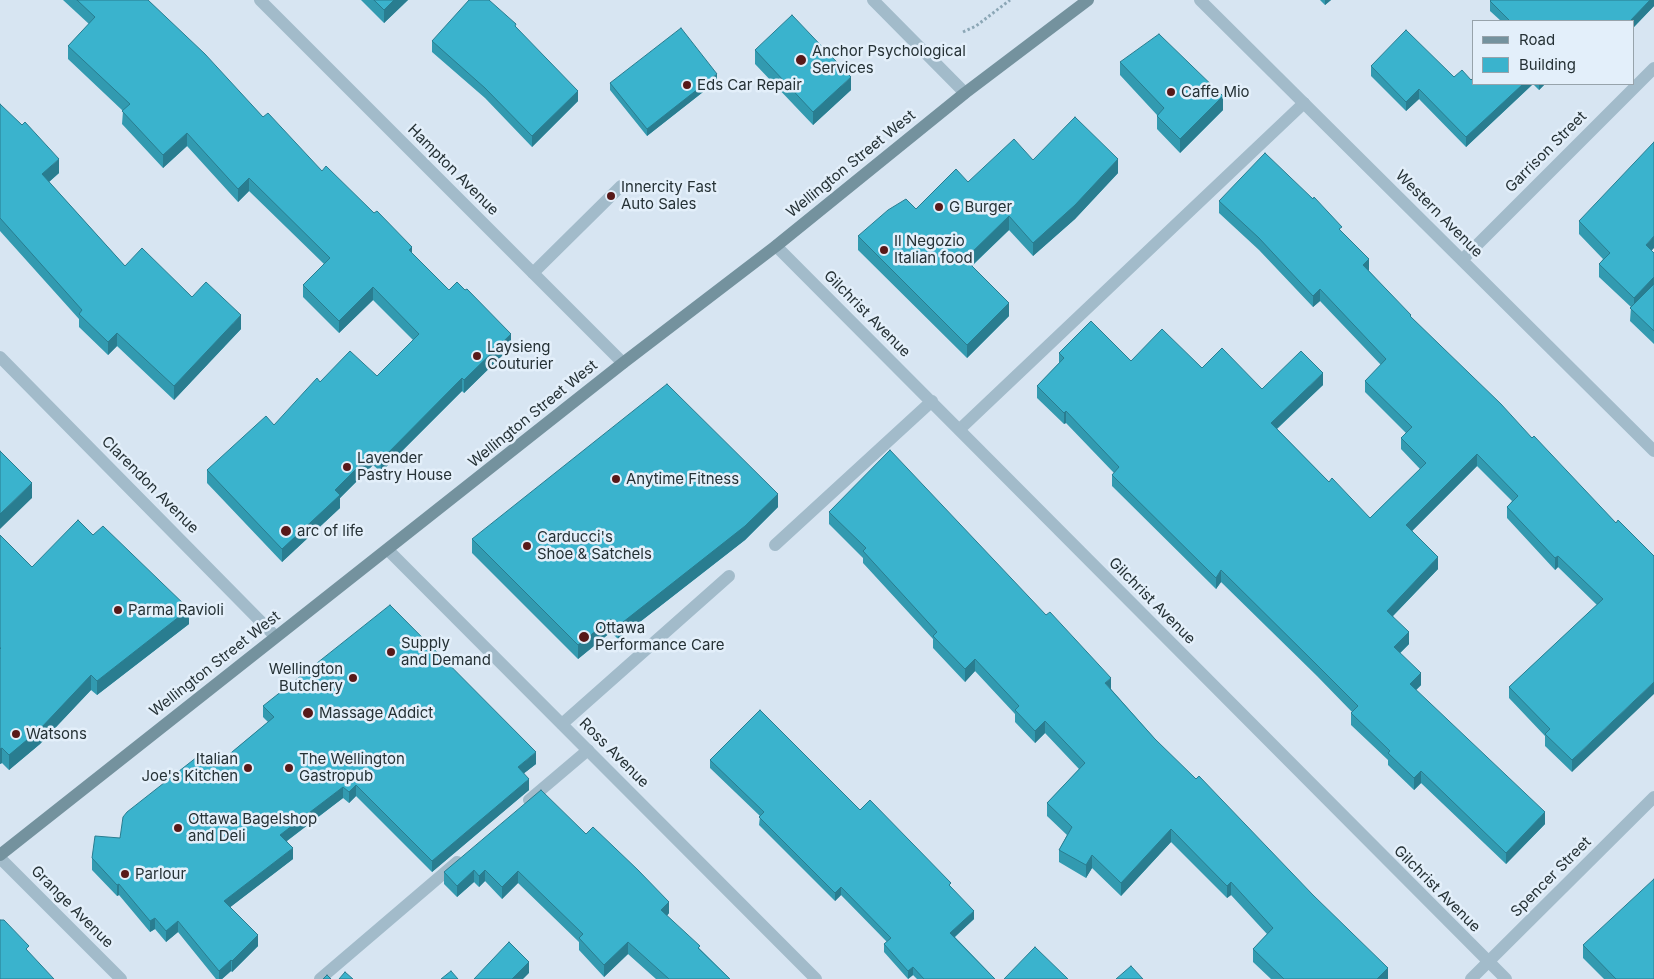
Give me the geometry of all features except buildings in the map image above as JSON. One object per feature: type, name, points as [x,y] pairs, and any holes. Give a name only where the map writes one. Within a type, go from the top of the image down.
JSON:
[{"type":"main road","name":"Wellington Street West","points":[[0,856],[275,636],[388,550],[623,362],[776,246],[965,93],[1088,0]]},
{"type":"street","name":"Hampton Avenue","points":[[260,0],[623,362]]},
{"type":"street","points":[[873,0],[965,93]]},
{"type":"street","name":"Western Avenue","points":[[1200,0],[1654,451]]},
{"type":"street","name":"Garrison Street","points":[[1462,260],[1654,68]]},
{"type":"street","points":[[960,429],[1304,104]]},
{"type":"street","points":[[533,273],[622,186]]},
{"type":"street","name":"Gilchrist Avenue","points":[[776,246],[1506,979]]},
{"type":"street","name":"Clarendon Avenue","points":[[0,357],[275,636]]},
{"type":"street","points":[[775,544],[932,402]]},
{"type":"street","name":"Ross Avenue","points":[[388,550],[816,979]]},
{"type":"street","points":[[562,724],[729,576]]},
{"type":"street","points":[[519,808],[588,750]]},
{"type":"street","name":"Spencer Street","points":[[1471,979],[1654,798]]},
{"type":"street","points":[[320,979],[468,853]]},
{"type":"street","name":"Grange Avenue","points":[[0,856],[121,979]]},
{"type":"path","points":[[963,32],[976,26],[1010,0]]},
{"type":"place","name":"Anchor Psychological Services","points":[[801,60]]},
{"type":"place","name":"Eds Car Repair","points":[[687,85]]},
{"type":"place","name":"Caffe Mio","points":[[1171,92]]},
{"type":"place","name":"Innercity Fast Auto Sales","points":[[611,196]]},
{"type":"place","name":"G Burger","points":[[939,207]]},
{"type":"place","name":"Il Negozio Italian food","points":[[884,250]]},
{"type":"place","name":"Laysieng Couturier","points":[[477,356]]},
{"type":"place","name":"Lavender Pastry House","points":[[347,467]]},
{"type":"place","name":"Anytime Fitness","points":[[616,479]]},
{"type":"place","name":"arc of life","points":[[286,531]]},
{"type":"place","name":"Carducci's Shoe & Satchels","points":[[527,546]]},
{"type":"place","name":"Parma Ravioli","points":[[118,610]]},
{"type":"place","name":"Ottawa Performance Care","points":[[584,637]]},
{"type":"place","name":"Supply and Demand","points":[[391,652]]},
{"type":"place","name":"Wellington Butchery","points":[[353,678]]},
{"type":"place","name":"Massage Addict","points":[[308,713]]},
{"type":"place","name":"Watsons","points":[[16,734]]},
{"type":"place","name":"Italian Joe's Kitchen","points":[[248,768]]},
{"type":"place","name":"The Wellington Gastropub","points":[[289,768]]},
{"type":"place","name":"Ottawa Bagelshop and Deli","points":[[178,828]]},
{"type":"place","name":"Parlour","points":[[125,874]]}]
